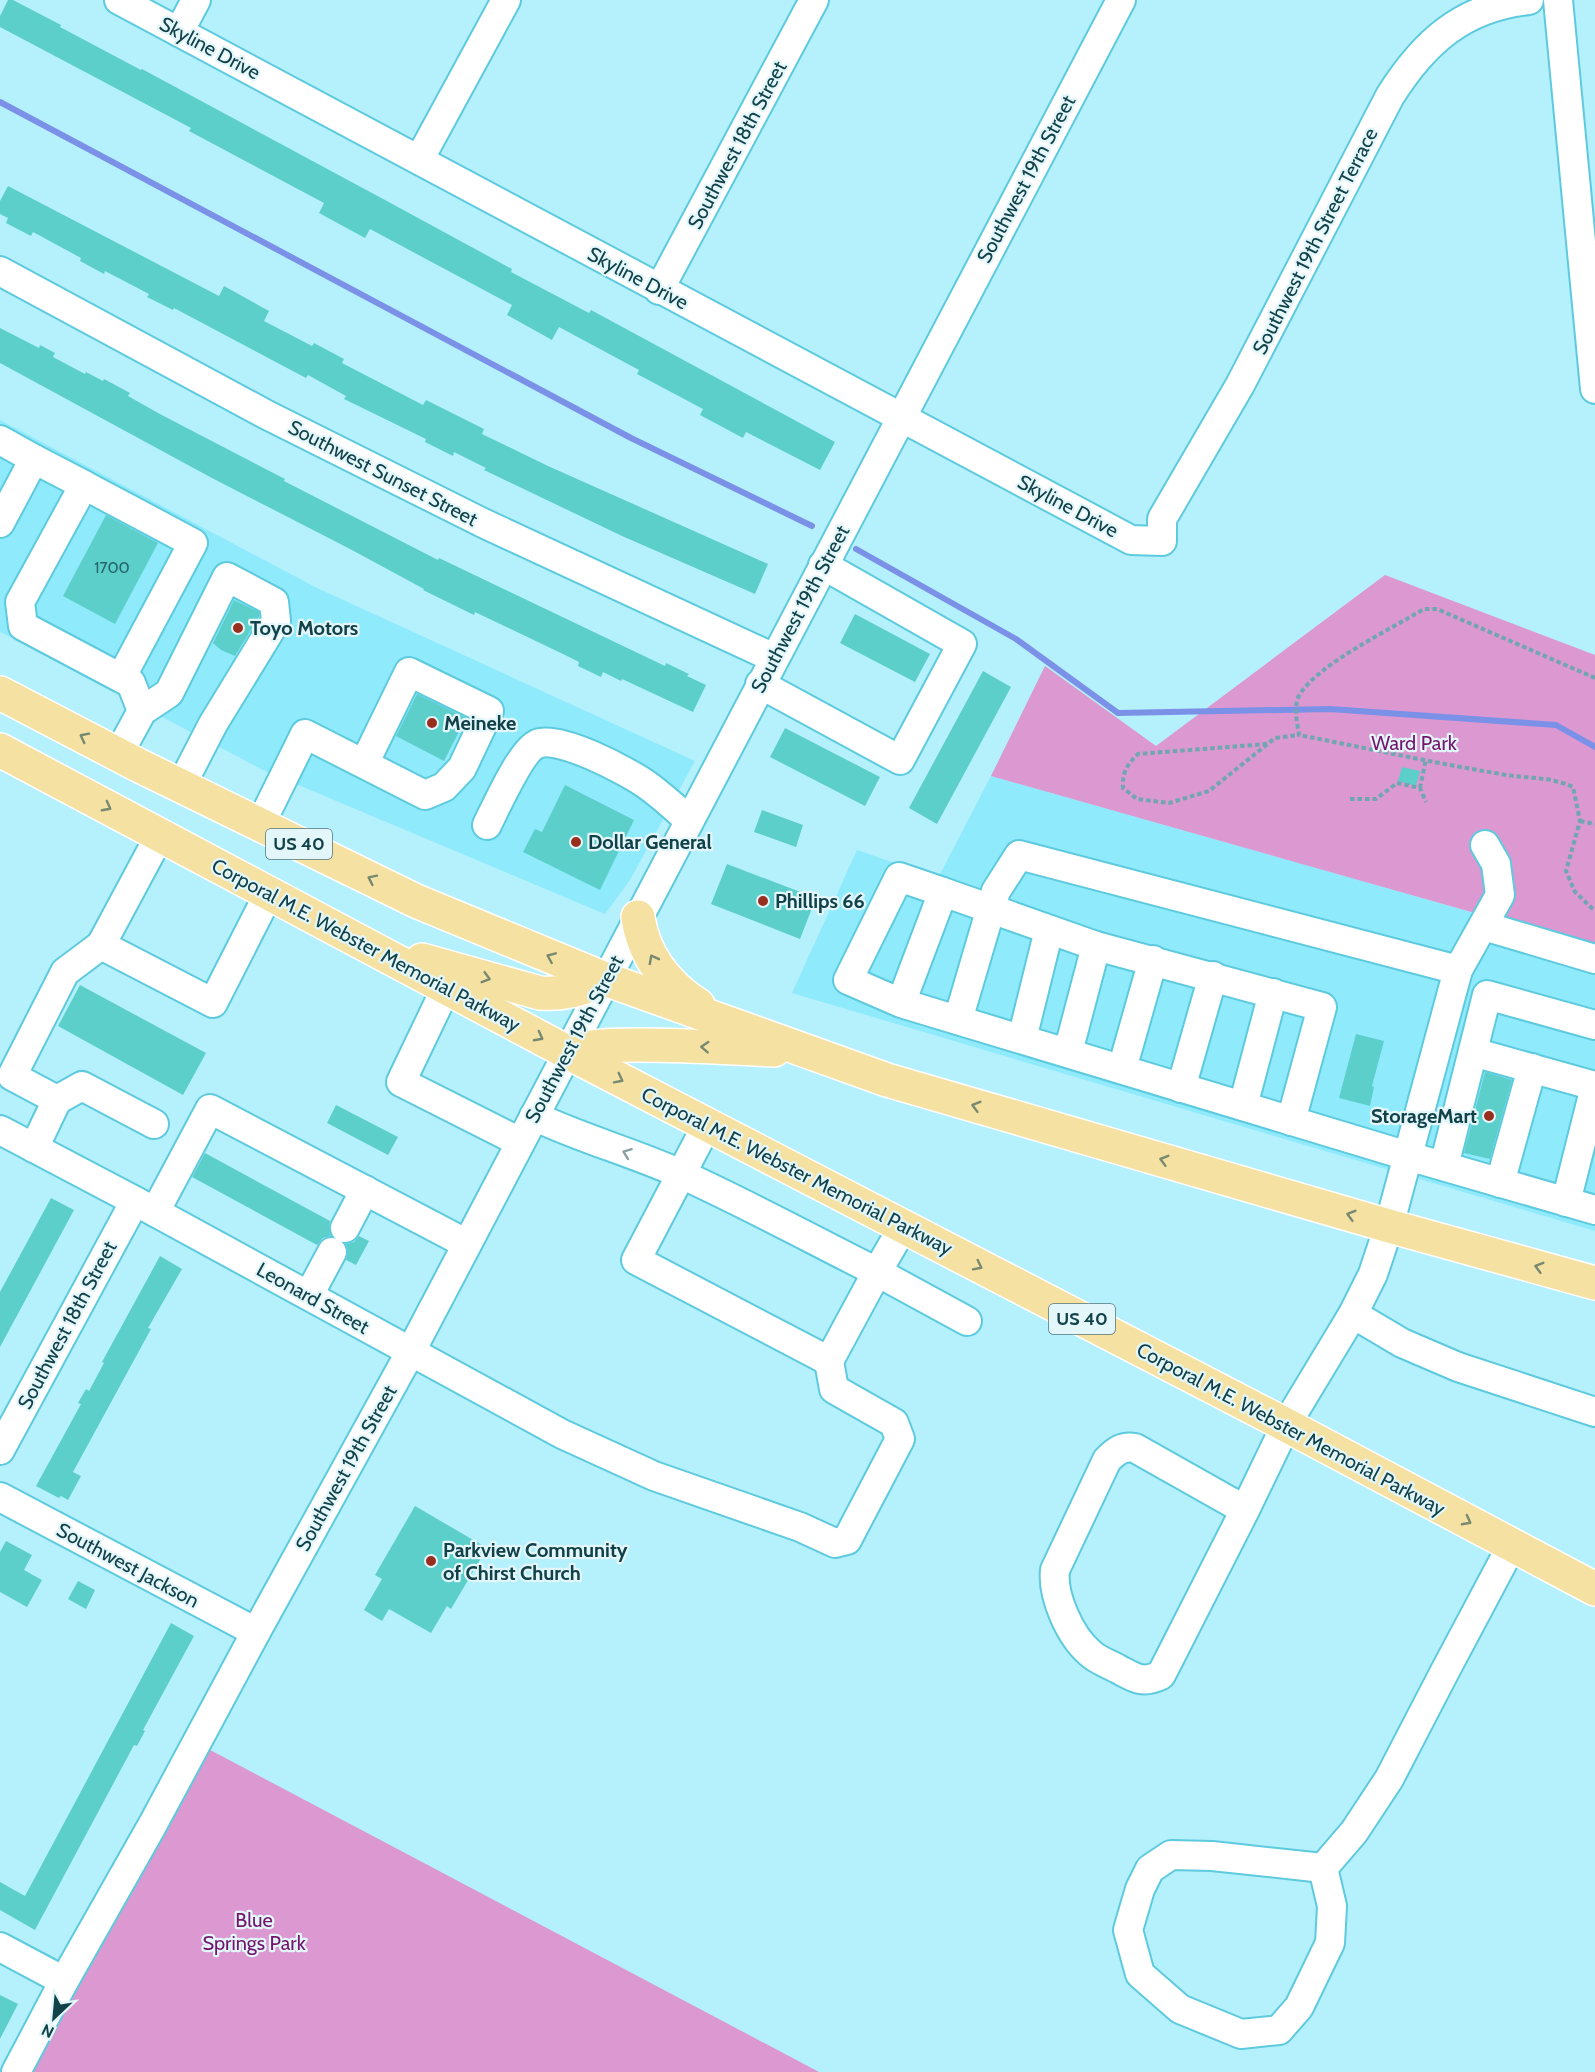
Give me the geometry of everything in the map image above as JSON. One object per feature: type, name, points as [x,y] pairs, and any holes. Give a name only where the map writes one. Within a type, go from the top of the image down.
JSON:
[{"type":"main road","name":"US 40","points":[[0,693],[118,755],[416,901],[605,980],[887,1080],[1389,1226],[1595,1283]]},
{"type":"main road","name":"Corporal M.E. Webster Memorial Parkway","points":[[3,758],[160,835],[567,1052],[1286,1425],[1595,1589]]},
{"type":"main road","points":[[638,917],[645,944],[658,968],[679,993],[727,1023]]},
{"type":"main road","points":[[368,946],[540,993],[559,994],[583,989],[605,980]]},
{"type":"main road","points":[[567,1052],[585,1046],[631,1045],[806,1051]]},
{"type":"street","name":"Skyline Drive","points":[[119,0],[1131,540],[1162,541]]},
{"type":"street","points":[[179,32],[196,0]]},
{"type":"street","points":[[419,160],[506,0]]},
{"type":"street","name":"Southwest 18th Street","points":[[659,290],[814,0]]},
{"type":"street","name":"Southwest 19th Street","points":[[16,2072],[411,1351],[1121,0]]},
{"type":"street","name":"Southwest 19th Street Terrace","points":[[1162,541],[1162,519],[1240,385],[1390,96],[1408,68],[1452,26],[1484,10],[1528,0]]},
{"type":"street","points":[[1558,0],[1595,389]]},
{"type":"street","name":"Southwest Sunset Street","points":[[0,271],[267,415],[452,508],[774,658]]},
{"type":"street","points":[[0,440],[193,543],[121,678]]},
{"type":"street","points":[[0,524],[34,459]]},
{"type":"street","points":[[84,485],[10,596],[23,626],[131,683],[142,711]]},
{"type":"street","points":[[760,684],[900,760],[962,644],[823,565]]},
{"type":"street","points":[[118,755],[142,711],[169,693],[227,577],[274,602],[276,621],[213,724],[181,786]]},
{"type":"street","points":[[260,825],[305,734],[364,764],[425,795],[444,787],[462,768],[489,711],[409,672],[364,764]]},
{"type":"street","points":[[487,825],[524,755],[537,744],[550,742],[578,749],[615,766],[645,784],[689,820]]},
{"type":"street","points":[[57,1100],[12,1076],[65,972],[101,945],[160,835]]},
{"type":"street","points":[[1245,1510],[1135,1448],[1118,1450],[1107,1460],[1055,1570],[1053,1583],[1064,1616],[1082,1645],[1091,1655],[1138,1679],[1150,1680],[1161,1675],[1245,1510],[1286,1425],[1353,1314],[1373,1274],[1389,1226],[1458,970],[1500,895],[1496,864],[1485,845]]},
{"type":"street","points":[[958,1020],[996,891],[1019,855],[1458,970]]},
{"type":"street","points":[[1291,1121],[1322,1007],[1096,946],[899,877],[848,980],[901,1003],[1068,1052],[1181,1088],[1243,1106],[1291,1121],[1408,1156],[1595,1210]]},
{"type":"street","points":[[901,1003],[943,892]]},
{"type":"street","points":[[101,945],[213,1002],[269,893]]},
{"type":"street","points":[[1484,926],[1595,960]]},
{"type":"street","points":[[1022,1039],[1049,930]]},
{"type":"street","points":[[1068,1052],[1096,946]]},
{"type":"street","points":[[1122,1069],[1153,960]]},
{"type":"street","points":[[1181,1088],[1213,976]]},
{"type":"street","points":[[446,988],[401,1082],[520,1142]]},
{"type":"street","points":[[1243,1106],[1273,993]]},
{"type":"street","points":[[1444,1166],[1487,995],[1595,1025]]},
{"type":"street","points":[[1473,1052],[1595,1086],[1566,1202]]},
{"type":"street","points":[[1500,1183],[1532,1068]]},
{"type":"street","points":[[34,1148],[57,1100],[82,1086],[154,1124]]},
{"type":"street","name":"Southwest 18th Street","points":[[0,1450],[145,1206],[210,1109],[365,1190]]},
{"type":"street","points":[[534,1116],[562,1130],[590,1138],[682,1174],[877,1272],[967,1321]]},
{"type":"street","points":[[707,1125],[636,1260],[829,1361],[903,1227]]},
{"type":"street","name":"Leonard Street","points":[[0,1130],[145,1206],[562,1434],[654,1476],[800,1527],[835,1543],[847,1540],[900,1439],[894,1423],[834,1389],[829,1361]]},
{"type":"street","points":[[309,1295],[365,1190],[467,1244]]},
{"type":"street","points":[[1353,1314],[1404,1344],[1458,1367],[1595,1412]]},
{"type":"street","name":"Southwest Jackson","points":[[0,1497],[256,1632]]},
{"type":"street","points":[[1323,1868],[1354,1832],[1389,1779],[1512,1545]]},
{"type":"street","points":[[1171,1855],[1212,1856],[1323,1868],[1332,1906],[1330,1943],[1299,2007],[1278,2030],[1241,2034],[1190,2014],[1180,2009],[1140,1974],[1128,1930],[1140,1889],[1150,1869],[1171,1855]]},
{"type":"street","points":[[0,1947],[64,1981]]},
{"type":"path","points":[[1299,735],[1296,706],[1299,694],[1332,663],[1424,609],[1437,609],[1595,678]]},
{"type":"path","points":[[1268,744],[1138,754],[1126,766],[1122,776],[1123,788],[1137,799],[1169,803],[1209,791],[1268,744],[1275,738],[1299,735],[1504,775],[1558,780],[1573,788],[1580,821],[1566,871],[1575,892],[1595,911]]},
{"type":"path","points":[[1426,759],[1420,788],[1426,802]]},
{"type":"path","points":[[1350,799],[1376,799],[1396,783],[1420,788]]},
{"type":"path","points":[[1580,821],[1595,824]]},
{"type":"shaded area","points":[[0,420],[317,588],[695,761],[630,880],[605,914],[265,771],[0,632]]},
{"type":"shaded area","name":"StorageMart","points":[[991,776],[1595,947],[1595,1231],[792,993],[857,850],[938,878]]},
{"type":"green space","name":"Ward Park","points":[[1385,575],[1595,655],[1595,947],[991,776],[1045,666],[1156,746]]},
{"type":"green space","name":"Blue Springs Park","points":[[197,1743],[819,2072],[14,2072]]},
{"type":"building","points":[[8,0],[13,0],[61,25],[60,27],[512,269],[511,272],[589,313],[591,310],[835,442],[820,470],[746,432],[743,438],[700,415],[703,409],[637,374],[639,370],[559,327],[552,340],[507,315],[512,305],[370,229],[365,238],[319,213],[324,203],[189,131],[191,128],[0,27],[0,16]]},
{"type":"building","points":[[8,186],[219,296],[224,286],[269,311],[264,321],[312,346],[314,343],[344,359],[342,363],[423,405],[426,400],[484,429],[482,434],[548,466],[768,564],[755,594],[622,536],[484,470],[486,468],[454,452],[453,456],[425,442],[426,439],[344,399],[346,396],[308,375],[306,378],[174,308],[173,310],[147,297],[149,294],[105,271],[104,274],[80,261],[81,258],[33,232],[31,236],[6,223],[8,218],[0,214],[0,201]]},
{"type":"building","points":[[0,328],[39,348],[40,345],[55,353],[53,357],[85,374],[86,372],[103,381],[104,379],[130,393],[128,396],[158,413],[438,560],[439,558],[665,666],[666,663],[689,674],[687,676],[706,685],[693,712],[622,679],[621,681],[603,672],[601,677],[578,666],[579,662],[563,654],[423,590],[0,363]]},
{"type":"building","points":[[106,515],[158,543],[115,624],[63,596]]},
{"type":"building","points":[[234,600],[259,612],[259,617],[235,656],[221,650],[213,643]]},
{"type":"building","points":[[855,614],[930,654],[915,682],[840,643]]},
{"type":"building","points":[[983,671],[1011,687],[937,824],[909,808]]},
{"type":"building","name":"Meineke","points":[[417,694],[466,718],[444,761],[396,736]]},
{"type":"building","points":[[785,728],[880,777],[865,806],[770,757]]},
{"type":"building","points":[[1402,767],[1420,771],[1416,786],[1398,781]]},
{"type":"building","name":"Dollar General","points":[[565,785],[634,820],[600,890],[523,852],[535,829],[542,832]]},
{"type":"building","points":[[762,810],[803,825],[796,847],[754,832]]},
{"type":"building","name":"Phillips 66","points":[[727,864],[816,898],[800,939],[711,904]]},
{"type":"building","points":[[80,985],[206,1053],[183,1095],[58,1026]]},
{"type":"building","points":[[1356,1034],[1384,1041],[1372,1086],[1374,1087],[1370,1106],[1339,1098]]},
{"type":"building","name":"StorageMart","points":[[1485,1072],[1512,1080],[1490,1159],[1464,1153]]},
{"type":"building","points":[[336,1105],[398,1137],[388,1155],[327,1123]]},
{"type":"building","points":[[205,1153],[330,1221],[331,1236],[323,1238],[317,1245],[192,1177]]},
{"type":"building","points":[[51,1198],[74,1210],[0,1347],[0,1292]]},
{"type":"building","points":[[359,1236],[369,1241],[356,1265],[346,1260],[348,1252],[346,1244],[354,1242]]},
{"type":"building","points":[[160,1256],[182,1269],[148,1328],[151,1329],[73,1472],[81,1476],[68,1500],[61,1496],[59,1498],[36,1486],[81,1404],[78,1403],[86,1389],[89,1391],[104,1363],[102,1362]]},
{"type":"building","name":"Parkview Community of Chirst Church","points":[[415,1506],[487,1548],[451,1609],[447,1606],[431,1633],[389,1609],[382,1621],[364,1610],[382,1579],[375,1575]]},
{"type":"building","points":[[6,1541],[32,1555],[24,1570],[42,1580],[27,1607],[0,1592],[0,1552]]},
{"type":"building","points":[[78,1581],[95,1590],[86,1609],[68,1599]]},
{"type":"building","points":[[171,1623],[194,1636],[143,1730],[145,1731],[137,1746],[134,1745],[35,1930],[0,1910],[0,1882],[25,1896]]},
{"type":"building","points":[[0,1995],[18,2004],[0,2039]]},
{"type":"waterway","points":[[0,102],[631,438],[812,526]]},
{"type":"waterway","points":[[856,549],[1016,639],[1118,713],[1330,709],[1556,725],[1595,747]]},
{"type":"place","name":"Toyo Motors","points":[[238,628]]},
{"type":"place","name":"Meineke","points":[[432,723]]},
{"type":"place","name":"Dollar General","points":[[576,842]]},
{"type":"place","name":"Phillips 66","points":[[763,901]]},
{"type":"place","name":"StorageMart","points":[[1489,1116]]},
{"type":"place","name":"Parkview Community of Chirst Church","points":[[431,1561]]}]
